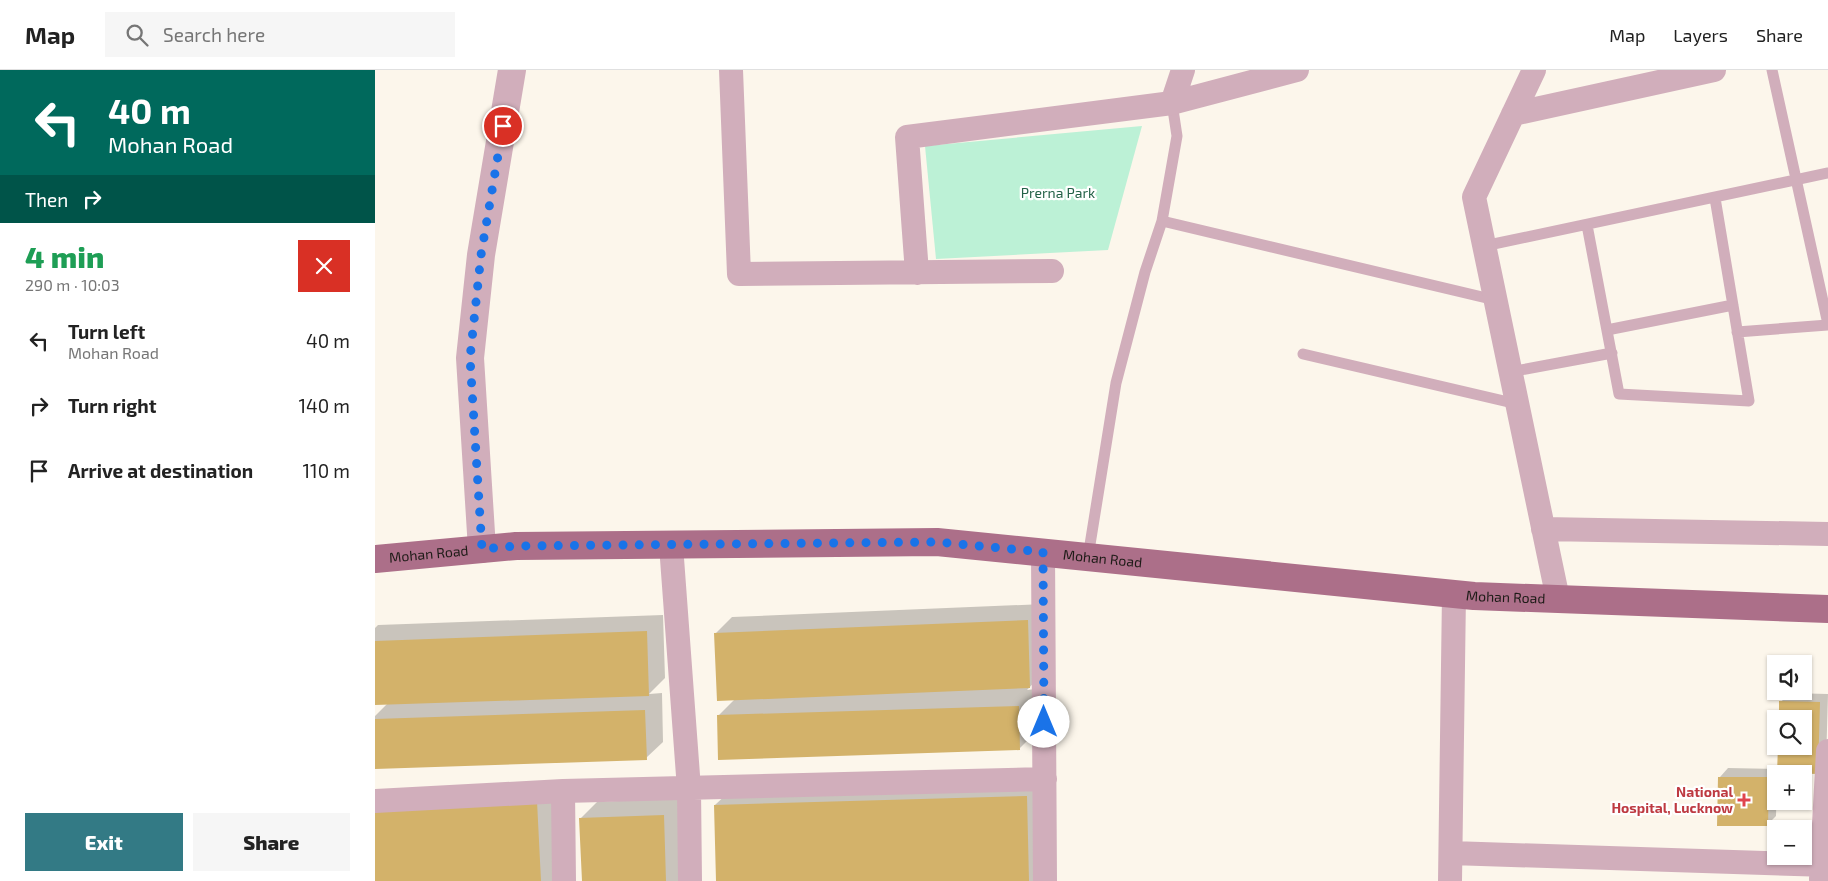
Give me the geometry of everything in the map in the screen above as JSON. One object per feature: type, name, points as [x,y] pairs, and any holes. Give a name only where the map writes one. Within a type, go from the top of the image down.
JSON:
[{"type":"main road","name":"Mohan Road","points":[[375,559],[516,546],[937,542],[1455,594],[1828,609]]},
{"type":"street","points":[[482,549],[470,358],[481,255],[512,70]]},
{"type":"street","points":[[731,70],[739,274],[1052,271]]},
{"type":"street","points":[[1172,103],[1183,70]]},
{"type":"street","points":[[917,272],[907,136],[1172,103],[1297,70]]},
{"type":"street","points":[[1534,70],[1474,197],[1558,599]]},
{"type":"street","points":[[1513,114],[1714,70]]},
{"type":"street","points":[[1543,529],[1828,534]]},
{"type":"street","points":[[671,545],[689,788],[690,881]]},
{"type":"street","points":[[1043,552],[1045,881]]},
{"type":"street","points":[[1450,881],[1455,594]]},
{"type":"street","points":[[1451,853],[1824,870],[1828,751]]},
{"type":"street","points":[[375,801],[563,791],[1045,779]]},
{"type":"street","points":[[563,791],[564,881]]},
{"type":"lane","points":[[1737,332],[1827,319],[1772,70]]},
{"type":"lane","points":[[1088,557],[1116,383],[1145,272],[1162,221],[1177,136],[1172,103]]},
{"type":"lane","points":[[1484,246],[1828,173]]},
{"type":"lane","points":[[1587,225],[1619,394],[1749,402],[1715,198]]},
{"type":"lane","points":[[1162,221],[1495,300]]},
{"type":"lane","points":[[1607,330],[1733,306]]},
{"type":"lane","points":[[1510,372],[1612,353]]},
{"type":"lane","points":[[1303,354],[1517,404]]},
{"type":"green space","name":"Prerna Park","points":[[1142,126],[1108,250],[936,259],[925,146]]},
{"type":"building","points":[[1028,620],[1030,688],[717,701],[714,633]]},
{"type":"building","points":[[647,631],[649,696],[375,705],[375,641]]},
{"type":"building","points":[[1779,701],[1820,702],[1818,774],[1812,774],[1812,765],[1777,765],[1778,755],[1812,755],[1812,710],[1779,710]]},
{"type":"building","points":[[1019,706],[1020,750],[718,760],[717,715]]},
{"type":"building","points":[[645,710],[647,760],[375,769],[375,719]]},
{"type":"building","points":[[1718,777],[1767,777],[1767,826],[1717,826]]},
{"type":"building","points":[[1027,796],[1029,881],[716,881],[714,805]]},
{"type":"building","points":[[537,801],[541,881],[375,881],[375,809]]},
{"type":"building","points":[[664,815],[666,881],[582,881],[579,818]]},
{"type":"place","name":"National Hospital, Lucknow","points":[[1744,800]]},
{"type":"route","points":[[503,126],[481,255],[470,358],[482,549],[516,546],[937,542],[1043,552],[1044,722]]}]
